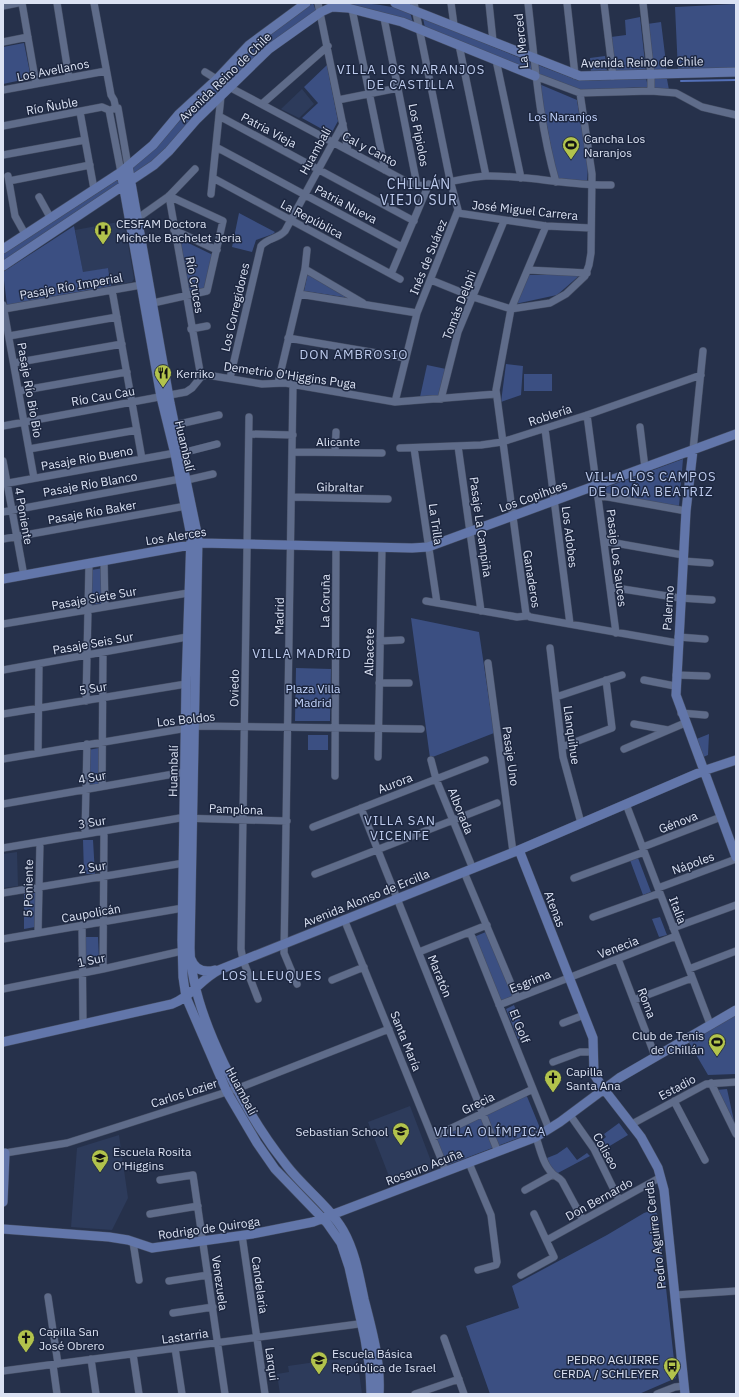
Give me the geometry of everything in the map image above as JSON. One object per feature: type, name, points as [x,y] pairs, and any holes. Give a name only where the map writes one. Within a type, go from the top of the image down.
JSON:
[{"type":"street","points":[[3,6],[18,3]]},
{"type":"street","points":[[22,3],[36,84]]},
{"type":"street","points":[[57,3],[69,78]]},
{"type":"street","name":"Huambalí","points":[[94,3],[110,95],[114,100],[110,109],[121,172],[127,184],[138,218],[153,303],[165,396],[175,425],[178,453]]},
{"type":"street","name":"Avenida Reino de Chile","points":[[3,249],[121,172],[153,145],[179,114],[217,79],[255,40],[306,3]]},
{"type":"street","name":"Avenida Reino de Chile","points":[[395,3],[415,6],[454,25],[575,75],[613,76],[736,72]]},
{"type":"street","points":[[451,3],[454,25]]},
{"type":"street","points":[[489,3],[493,41]]},
{"type":"street","name":"La Merced","points":[[528,3],[535,59],[535,76],[546,147],[556,182]]},
{"type":"street","points":[[567,3],[575,75]]},
{"type":"street","points":[[604,3],[613,76]]},
{"type":"street","points":[[643,3],[651,75],[651,91]]},
{"type":"street","name":"Inés de Suárez","points":[[395,402],[417,313],[458,213],[458,206],[450,180],[415,6]]},
{"type":"street","name":"Avenida Reino de Chile","points":[[3,266],[127,184],[164,156],[196,120],[231,88],[269,49],[319,8],[336,7],[352,9],[420,29],[580,93],[651,91],[676,93],[702,106],[736,115]]},
{"type":"street","name":"Huambalí","points":[[319,8],[328,46],[348,150]]},
{"type":"street","points":[[352,9],[385,170]]},
{"type":"street","name":"Los Pipiolos","points":[[384,18],[417,185]]},
{"type":"street","points":[[3,42],[28,37]]},
{"type":"street","points":[[459,45],[486,176]]},
{"type":"street","points":[[262,104],[328,46]]},
{"type":"street","points":[[496,60],[521,178]]},
{"type":"street","name":"Los Avellanos","points":[[3,90],[106,71]]},
{"type":"street","name":"Cal y Canto","points":[[205,72],[231,88],[409,183],[417,185],[429,184],[486,176],[521,178],[592,186],[611,185]]},
{"type":"street","points":[[338,100],[398,88]]},
{"type":"street","points":[[431,280],[473,297],[511,309],[557,300],[574,287],[587,273],[591,253],[592,186],[591,161],[580,93]]},
{"type":"street","points":[[211,194],[221,96]]},
{"type":"street","points":[[110,109],[118,108],[128,166]]},
{"type":"street","name":"Río Ñuble","points":[[3,126],[80,112],[110,109]]},
{"type":"street","points":[[80,112],[94,189]]},
{"type":"street","name":"Patria Vieja","points":[[219,116],[414,221]]},
{"type":"street","name":"Huambalí","points":[[285,231],[343,124]]},
{"type":"street","points":[[3,155],[85,140]]},
{"type":"street","name":"Patria Nueva","points":[[216,147],[402,247]]},
{"type":"street","points":[[26,234],[17,220],[8,178],[90,165]]},
{"type":"street","name":"Huambalí","points":[[128,166],[127,184],[141,285],[184,480],[198,531],[194,544],[188,593],[186,684],[190,727],[185,772],[189,818],[184,863],[183,908],[186,953],[195,989],[208,1025],[236,1089],[259,1127],[283,1162],[332,1215],[346,1235],[352,1249],[366,1323],[371,1394]]},
{"type":"street","points":[[138,218],[169,196],[195,169]]},
{"type":"street","name":"La República","points":[[213,178],[400,279]]},
{"type":"street","points":[[391,274],[429,184]]},
{"type":"street","points":[[153,303],[207,291],[223,221],[169,196]]},
{"type":"street","name":"Río Cruces","points":[[169,196],[185,296],[201,377]]},
{"type":"street","points":[[39,197],[50,218]]},
{"type":"street","name":"José Miguel Carrera","points":[[458,213],[546,226],[591,228]]},
{"type":"street","name":"Tomás Delphi","points":[[441,399],[458,332],[504,221]]},
{"type":"street","name":"Ganaderos","points":[[546,226],[511,309],[496,394],[527,616],[616,633],[678,640],[705,639]]},
{"type":"street","points":[[174,230],[217,250]]},
{"type":"street","name":"Los Corregidores","points":[[230,378],[261,246],[265,242],[280,236],[285,231]]},
{"type":"street","points":[[278,383],[305,269],[307,250]]},
{"type":"street","points":[[305,269],[369,306]]},
{"type":"street","points":[[528,270],[587,273]]},
{"type":"street","name":"Pasaje Río Imperial","points":[[3,307],[141,285]]},
{"type":"street","points":[[112,290],[142,459]]},
{"type":"street","points":[[299,294],[417,313]]},
{"type":"street","name":"Pasaje Río Bio Bio","points":[[3,307],[34,478]]},
{"type":"street","points":[[9,336],[117,317]]},
{"type":"street","points":[[191,329],[207,326]]},
{"type":"street","points":[[288,338],[406,358]]},
{"type":"street","points":[[14,363],[122,344]]},
{"type":"street","name":"Palermo","points":[[703,351],[686,511],[675,686],[676,699],[681,713],[736,855]]},
{"type":"street","points":[[19,391],[127,372]]},
{"type":"street","name":"Roblería","points":[[400,448],[458,446],[502,442],[587,415],[700,374]]},
{"type":"street","name":"Demetrio O'Higgins Puga","points":[[201,377],[207,375],[262,384],[278,383],[395,402],[496,394]]},
{"type":"street","name":"Río Cau Cau","points":[[3,426],[165,396],[190,389],[201,377]]},
{"type":"street","name":"Madrid","points":[[293,385],[286,943],[284,953],[297,984]]},
{"type":"street","points":[[175,425],[219,415]]},
{"type":"street","name":"Pasaje Los Sauces","points":[[587,415],[616,633]]},
{"type":"street","name":"Oviedo","points":[[249,417],[241,949],[243,960],[258,999]]},
{"type":"street","points":[[640,427],[645,468]]},
{"type":"street","name":"Los Adobes","points":[[545,429],[570,624]]},
{"type":"street","points":[[29,449],[137,430]]},
{"type":"street","points":[[335,452],[336,432]]},
{"type":"street","points":[[249,434],[293,435]]},
{"type":"street","name":"Los Copihues","points":[[403,548],[428,547],[736,434]]},
{"type":"street","name":"Pasaje Río Bueno","points":[[5,484],[178,453],[217,444]]},
{"type":"street","name":"Pasaje La Campiña","points":[[458,446],[481,611]]},
{"type":"street","name":"La Trilla","points":[[414,448],[437,603]]},
{"type":"street","name":"Alicante","points":[[293,452],[382,453]]},
{"type":"street","name":"4 Poniente","points":[[3,461],[5,484],[12,510],[24,576]]},
{"type":"street","name":"Pasaje Río Blanco","points":[[3,512],[213,474]]},
{"type":"street","name":"Huambalí","points":[[184,480],[186,506],[194,544],[186,953],[183,977],[186,997],[227,1092],[257,1143],[275,1169],[335,1233],[342,1247],[379,1370],[379,1394]]},
{"type":"street","points":[[598,495],[686,511]]},
{"type":"street","name":"Gibraltar","points":[[292,497],[388,499]]},
{"type":"street","name":"Pasaje Río Baker","points":[[3,539],[186,506]]},
{"type":"street","points":[[604,541],[710,563]]},
{"type":"street","name":"Los Alerces","points":[[3,579],[194,544],[403,548]]},
{"type":"street","name":"La Coruña","points":[[335,776],[336,546]]},
{"type":"street","name":"Albacete","points":[[378,757],[382,547]]},
{"type":"street","points":[[104,561],[104,607]]},
{"type":"street","points":[[86,701],[90,564]]},
{"type":"street","points":[[610,587],[680,598],[712,600]]},
{"type":"street","name":"Pasaje Siete Sur","points":[[3,624],[188,593]]},
{"type":"street","points":[[426,601],[517,617],[527,616]]},
{"type":"street","name":"Pasaje Seis Sur","points":[[3,670],[188,637]]},
{"type":"street","points":[[380,641],[401,640]]},
{"type":"street","name":"Llanquihue","points":[[550,648],[566,773],[581,823]]},
{"type":"street","points":[[102,786],[103,653]]},
{"type":"street","name":"Pasaje Uno","points":[[488,663],[516,851]]},
{"type":"street","points":[[38,753],[39,664]]},
{"type":"street","points":[[556,698],[622,675]]},
{"type":"street","points":[[676,675],[707,676]]},
{"type":"street","points":[[562,747],[612,728],[606,680]]},
{"type":"street","points":[[644,680],[675,686]]},
{"type":"street","points":[[379,683],[409,683]]},
{"type":"street","name":"5 Sur","points":[[3,714],[186,684]]},
{"type":"street","points":[[681,713],[705,715]]},
{"type":"street","points":[[624,748],[685,723]]},
{"type":"street","points":[[634,724],[668,730]]},
{"type":"street","name":"Los Boldos","points":[[3,759],[190,727],[421,729]]},
{"type":"street","points":[[85,834],[87,744]]},
{"type":"street","name":"Alborada","points":[[431,760],[436,779],[453,820],[468,870]]},
{"type":"street","name":"Aurora","points":[[313,827],[485,760]]},
{"type":"street","name":"Avenida Alonso de Ercilla","points":[[3,1042],[172,1004],[186,997],[210,974],[218,970],[516,851],[703,771],[736,760]]},
{"type":"street","name":"4 Sur","points":[[3,804],[185,772]]},
{"type":"street","points":[[315,874],[497,802]]},
{"type":"street","name":"Italia","points":[[626,804],[710,1024]]},
{"type":"street","name":"Maratón","points":[[361,808],[498,1152]]},
{"type":"street","name":"Génova","points":[[574,878],[721,817]]},
{"type":"street","name":"Pamplona","points":[[189,818],[287,821]]},
{"type":"street","name":"3 Sur","points":[[3,848],[189,818]]},
{"type":"street","points":[[103,969],[104,831]]},
{"type":"street","name":"5 Poniente","points":[[38,933],[40,842]]},
{"type":"street","name":"Atenas","points":[[516,851],[568,978]]},
{"type":"street","name":"Nápoles","points":[[593,918],[736,855]]},
{"type":"street","name":"2 Sur","points":[[3,893],[184,863]]},
{"type":"street","name":"El Golf","points":[[468,870],[487,925],[517,998]]},
{"type":"street","points":[[673,928],[736,905]]},
{"type":"street","name":"Caupolicán","points":[[3,939],[183,908]]},
{"type":"street","name":"Santa María","points":[[344,919],[446,1171]]},
{"type":"street","points":[[82,925],[83,1025]]},
{"type":"street","points":[[419,952],[487,925]]},
{"type":"street","name":"El Golf","points":[[470,932],[549,1129]]},
{"type":"street","name":"Venecia","points":[[568,978],[676,936]]},
{"type":"street","points":[[689,969],[736,951]]},
{"type":"street","points":[[186,953],[194,966],[200,971],[208,972],[218,970]]},
{"type":"street","name":"1 Sur","points":[[3,989],[186,953]]},
{"type":"street","name":"Roma","points":[[618,959],[655,1056]]},
{"type":"street","points":[[332,980],[364,967]]},
{"type":"street","name":"Esgrima","points":[[499,1005],[568,978]]},
{"type":"street","name":"Pedro Aguirre Cerda","points":[[568,978],[592,1038],[593,1071],[603,1088],[646,1144],[661,1177],[664,1190],[684,1390]]},
{"type":"street","points":[[634,1000],[692,978]]},
{"type":"street","name":"Rosauro Acuña","points":[[323,1219],[536,1137],[570,1115],[603,1088],[655,1056],[736,1010]]},
{"type":"street","points":[[563,1023],[584,1015]]},
{"type":"street","name":"Carlos Lozier","points":[[4,1153],[74,1141],[227,1092],[389,1029]]},
{"type":"street","points":[[553,1062],[580,1052],[593,1052]]},
{"type":"street","name":"Estadio","points":[[632,1124],[711,1083],[736,1082]]},
{"type":"street","points":[[711,1083],[736,1134]]},
{"type":"street","name":"Grecia","points":[[433,1137],[533,1089]]},
{"type":"street","points":[[674,1102],[705,1160]]},
{"type":"street","name":"Coliseo","points":[[570,1115],[594,1148],[619,1200]]},
{"type":"street","points":[[536,1137],[544,1161],[552,1175],[562,1181],[583,1220]]},
{"type":"street","points":[[3,1202],[4,1153]]},
{"type":"street","points":[[468,1163],[491,1215],[497,1262],[496,1265],[478,1270]]},
{"type":"street","name":"Venezuela","points":[[160,1180],[193,1175],[226,1394]]},
{"type":"street","points":[[525,1190],[552,1175]]},
{"type":"street","name":"Don Bernardo","points":[[546,1240],[661,1177]]},
{"type":"street","points":[[150,1214],[198,1206]]},
{"type":"street","points":[[521,1275],[554,1257],[534,1214]]},
{"type":"street","name":"Rodrigo de Quiroga","points":[[3,1229],[96,1236],[133,1242],[155,1248],[242,1236],[304,1225],[323,1219]]},
{"type":"street","name":"Candelaria","points":[[242,1236],[257,1337]]},
{"type":"street","points":[[133,1242],[139,1280]]},
{"type":"street","points":[[169,1281],[208,1275]]},
{"type":"street","points":[[675,1295],[736,1291]]},
{"type":"street","points":[[48,1297],[57,1394]]},
{"type":"street","points":[[173,1313],[213,1307]]},
{"type":"street","name":"Lastarria","points":[[3,1371],[366,1323]]},
{"type":"street","name":"Larqui","points":[[257,1337],[265,1394]]},
{"type":"street","points":[[444,1338],[464,1394]]},
{"type":"street","points":[[175,1348],[182,1394]]},
{"type":"street","points":[[133,1354],[139,1394]]},
{"type":"street","points":[[91,1359],[96,1394]]},
{"type":"street","points":[[416,1394],[458,1379]]},
{"type":"street","points":[[658,1394],[675,1387],[684,1390]]},
{"type":"shaded area","points":[[302,89],[314,104],[299,118],[281,109]]},
{"type":"shaded area","name":"CESFAM Doctora Michelle Bachelet Jeria","points":[[124,221],[134,279],[132,282],[111,286],[108,268],[83,273],[75,230]]},
{"type":"shaded area","points":[[17,852],[18,886],[3,888],[3,854]]},
{"type":"shaded area","name":"Sebastian School","points":[[410,1106],[434,1169],[392,1184],[368,1122]]},
{"type":"shaded area","name":"Escuela Rosita O'Higgins","points":[[119,1135],[128,1198],[112,1230],[71,1227],[77,1148]]},
{"type":"shaded area","name":"Escuela Básica República de Israel","points":[[357,1356],[362,1394],[280,1394],[277,1374],[289,1372],[288,1366]]},
{"type":"green space","points":[[313,3],[316,11],[230,83],[222,78],[241,57]]},
{"type":"green space","points":[[343,3],[377,4],[401,9],[410,12],[413,23]]},
{"type":"green space","points":[[736,4],[736,68],[678,71],[675,7]]},
{"type":"green space","points":[[640,17],[646,72],[615,73],[611,37],[626,35],[625,20]]},
{"type":"green space","points":[[423,18],[530,62],[532,72],[425,28]]},
{"type":"green space","points":[[661,22],[667,71],[652,72],[647,24]]},
{"type":"green space","points":[[24,43],[31,78],[3,84],[3,47]]},
{"type":"green space","points":[[605,56],[607,72],[591,73],[590,58]]},
{"type":"green space","points":[[327,65],[338,121],[331,134],[302,118],[318,103],[304,87]]},
{"type":"green space","points":[[538,65],[580,81],[646,78],[648,87],[580,90],[539,74]]},
{"type":"green space","points":[[652,79],[667,79],[669,90],[653,89]]},
{"type":"green space","name":"Los Naranjos","points":[[539,84],[577,100],[588,167],[587,182],[557,179]]},
{"type":"green space","points":[[217,85],[224,90],[165,151],[134,176],[132,167]]},
{"type":"green space","points":[[120,178],[121,184],[3,262],[3,254]]},
{"type":"green space","points":[[239,213],[275,232],[256,240],[252,252],[232,247]]},
{"type":"green space","points":[[74,226],[83,272],[108,268],[111,286],[7,305],[3,272]]},
{"type":"green space","points":[[176,237],[213,255],[206,289],[186,292]]},
{"type":"green space","points":[[308,272],[356,299],[304,291]]},
{"type":"green space","points":[[528,275],[580,275],[557,295],[515,304]]},
{"type":"green space","points":[[506,364],[523,366],[521,395],[501,402]]},
{"type":"green space","points":[[427,365],[446,369],[440,395],[420,397]]},
{"type":"green space","points":[[524,374],[552,374],[552,391],[524,391]]},
{"type":"green space","points":[[683,459],[679,506],[601,494],[599,490]]},
{"type":"green space","points":[[104,568],[104,603],[91,605],[91,570]]},
{"type":"green space","points":[[411,618],[479,632],[494,733],[430,758]]},
{"type":"green space","name":"Plaza Villa Madrid","points":[[296,668],[331,669],[330,721],[295,721]]},
{"type":"green space","points":[[709,734],[708,755],[701,758],[694,740]]},
{"type":"green space","points":[[308,735],[328,735],[328,750],[308,750]]},
{"type":"green space","points":[[99,748],[98,784],[87,786],[88,750]]},
{"type":"green space","points":[[83,840],[93,840],[95,874],[84,874]]},
{"type":"green space","points":[[638,858],[651,892],[643,895],[630,860]]},
{"type":"green space","points":[[35,893],[35,927],[24,929],[24,894]]},
{"type":"green space","points":[[660,917],[667,935],[659,937],[652,919]]},
{"type":"green space","points":[[488,931],[514,996],[500,1002],[474,937]]},
{"type":"green space","points":[[86,937],[98,937],[99,959],[86,959]]},
{"type":"green space","points":[[514,1005],[526,1036],[518,1039],[506,1009]]},
{"type":"green space","name":"Club de Tenis de Chillán","points":[[736,1014],[736,1074],[708,1075],[688,1041]]},
{"type":"green space","points":[[727,1089],[736,1130],[716,1090]]},
{"type":"green space","points":[[526,1094],[540,1128],[529,1134],[445,1166],[434,1141]]},
{"type":"green space","points":[[619,1123],[628,1135],[598,1153],[594,1147],[606,1137],[604,1134]]},
{"type":"green space","points":[[567,1147],[577,1160],[587,1153],[590,1156],[556,1174],[553,1172],[547,1158],[557,1154]]},
{"type":"green space","points":[[653,1210],[658,1216],[676,1378],[639,1394],[490,1394],[466,1326],[519,1308],[512,1286],[607,1235],[644,1213]]},
{"type":"waterway","points":[[681,81],[736,80]]},
{"type":"place","name":"Cancha Los Naranjos","points":[[571,160]]},
{"type":"place","name":"CESFAM Doctora Michelle Bachelet Jeria","points":[[103,245]]},
{"type":"place","name":"Kerriko","points":[[163,388]]},
{"type":"place","name":"Club de Tenis de Chillán","points":[[717,1057]]},
{"type":"place","name":"Capilla Santa Ana","points":[[553,1093]]},
{"type":"place","name":"Sebastian School","points":[[401,1146]]},
{"type":"place","name":"Escuela Rosita O'Higgins","points":[[100,1173]]},
{"type":"place","name":"Capilla San José Obrero","points":[[26,1353]]},
{"type":"place","name":"Escuela Básica República de Israel","points":[[319,1375]]},
{"type":"place","name":"PEDRO AGUIRRE CERDA / SCHLEYER","points":[[672,1381]]},
{"type":"district","name":"VILLA LOS NARANJOS DE CASTILLA","points":[[411,76]]},
{"type":"district","name":"CHILLÁN VIEJO SUR","points":[[419,192]]},
{"type":"district","name":"DON AMBROSIO","points":[[354,354]]},
{"type":"district","name":"VILLA LOS CAMPOS DE DOÑA BEATRIZ","points":[[651,484]]},
{"type":"district","name":"VILLA MADRID","points":[[302,653]]},
{"type":"district","name":"VILLA SAN VICENTE","points":[[400,828]]},
{"type":"district","name":"LOS LLEUQUES","points":[[272,975]]},
{"type":"district","name":"VILLA OLÍMPICA","points":[[490,1131]]}]
